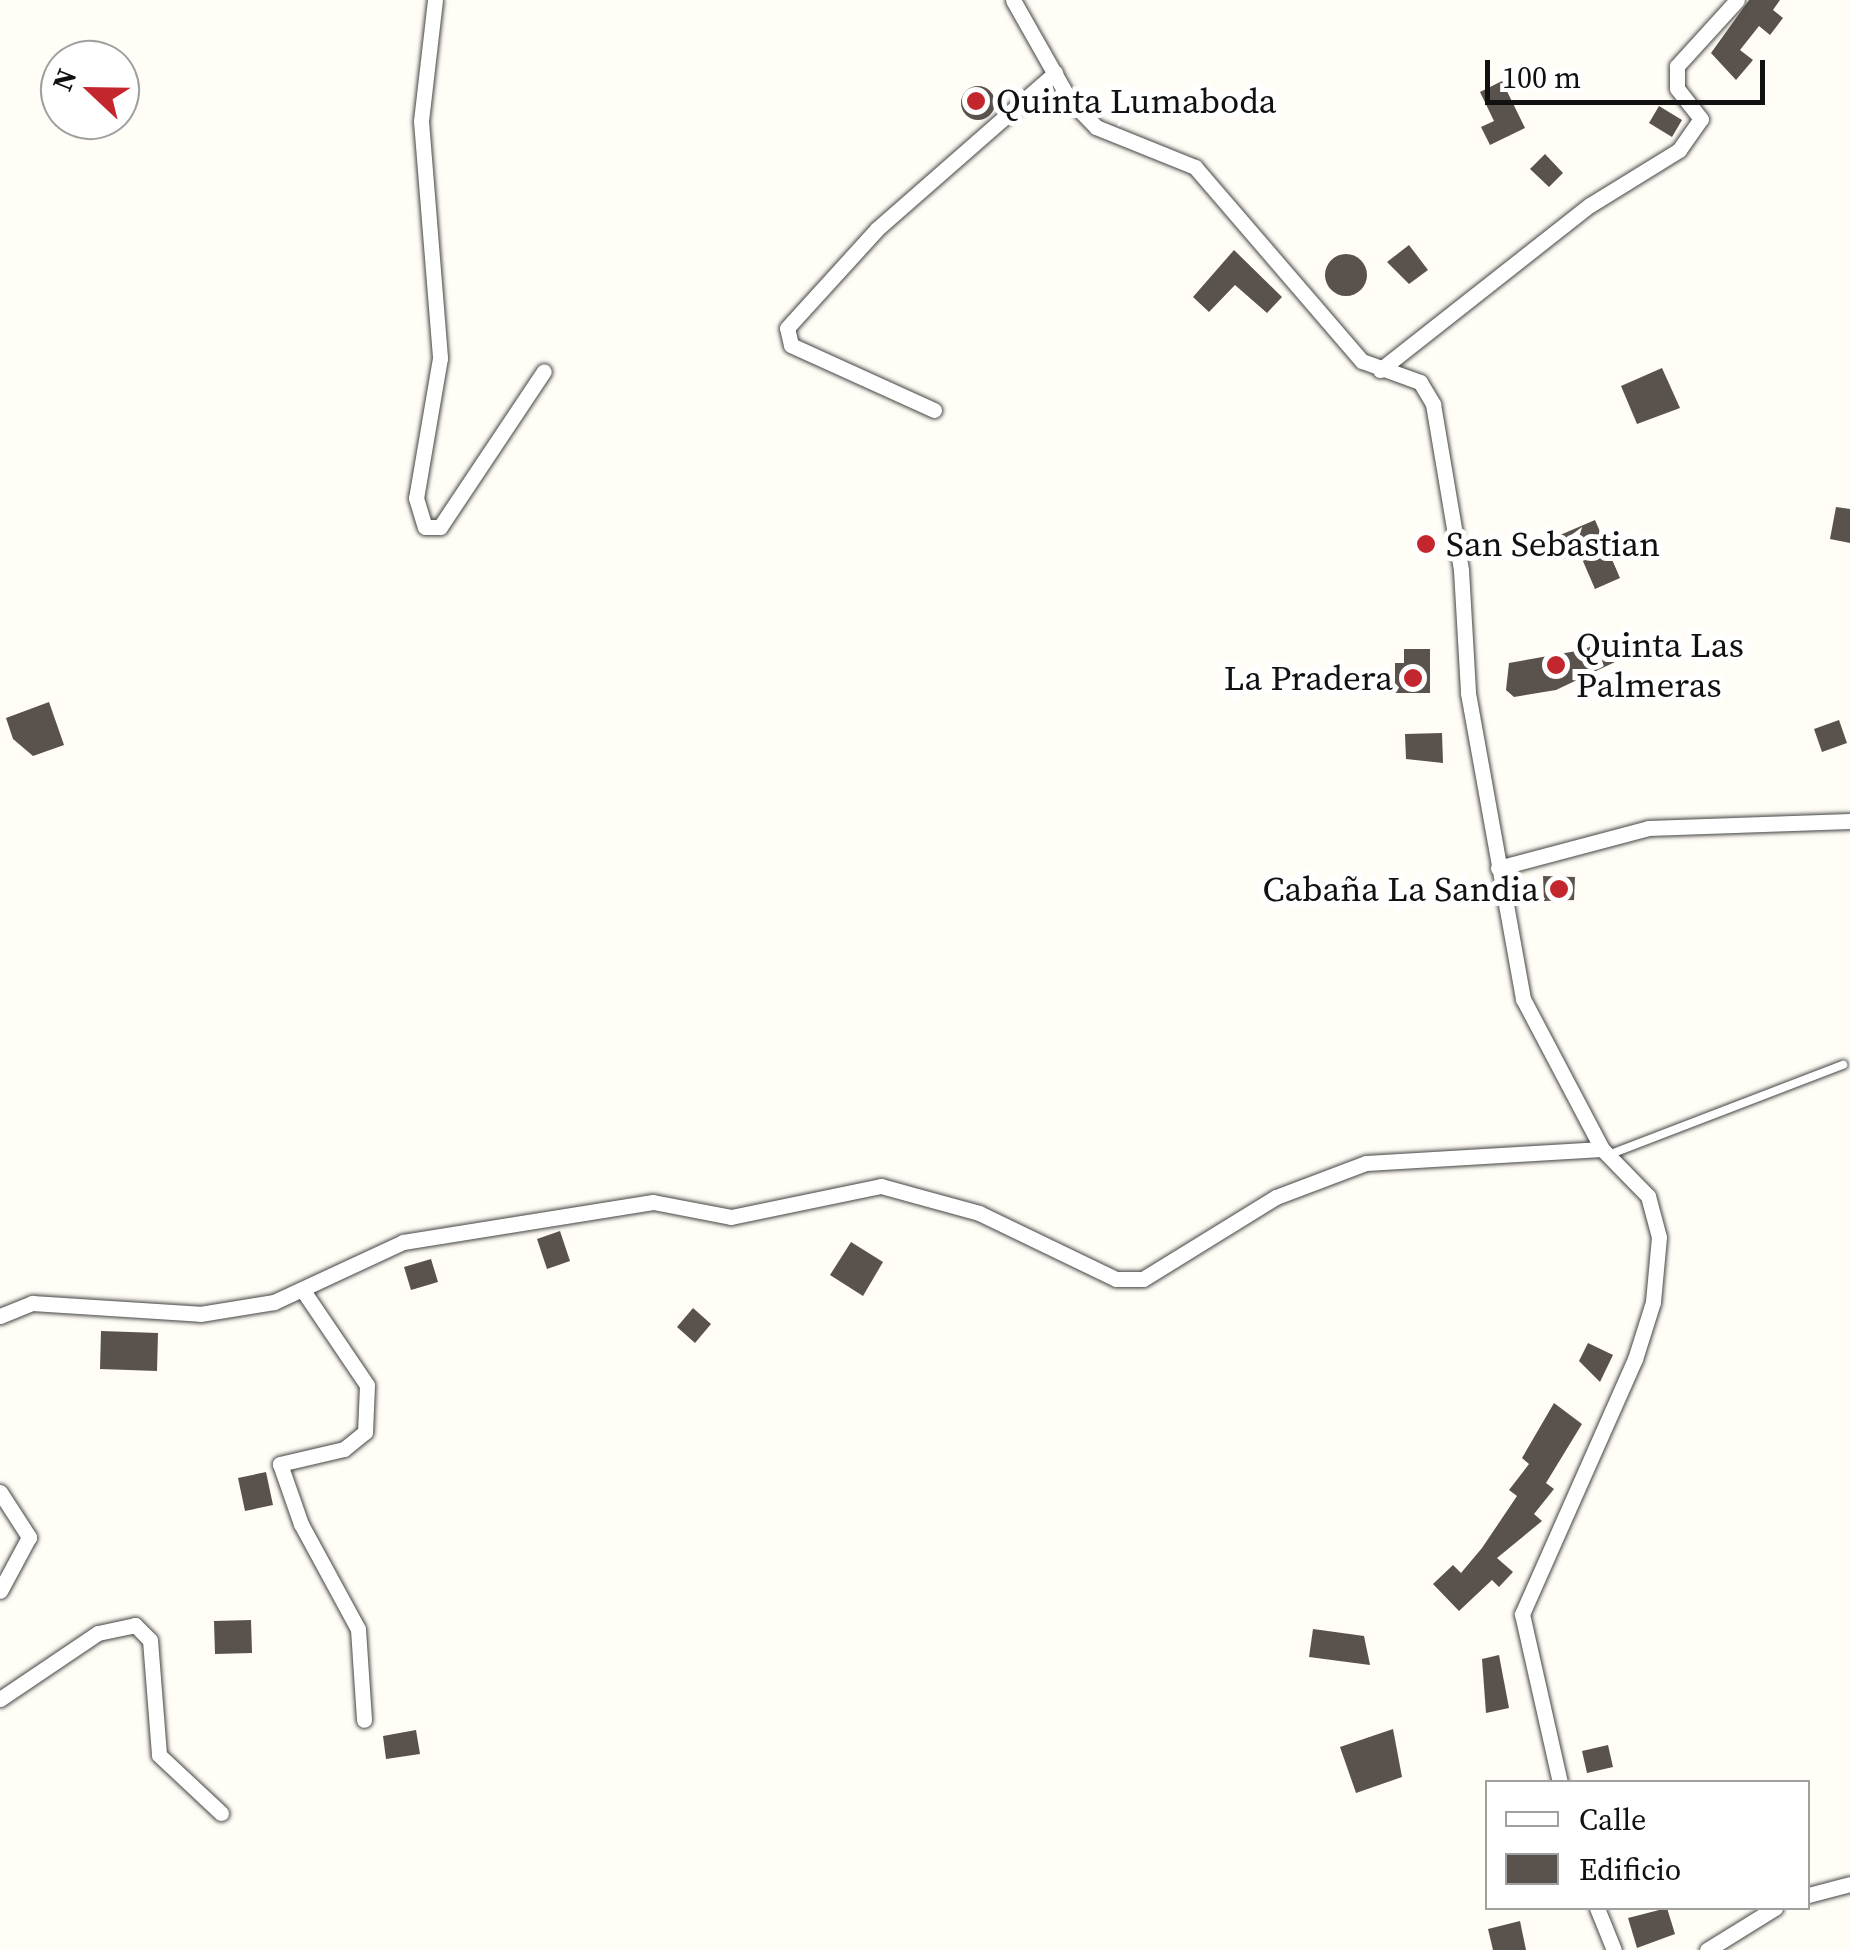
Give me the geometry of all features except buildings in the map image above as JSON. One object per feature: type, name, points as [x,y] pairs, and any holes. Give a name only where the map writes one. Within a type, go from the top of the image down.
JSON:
[{"type":"street","points":[[435,0],[420,121],[440,358],[416,498],[425,527],[440,526],[544,371]]},
{"type":"street","points":[[1013,0],[1055,73],[1096,126],[1195,167],[1278,256],[1324,324],[1380,370],[1420,382],[1444,447],[1468,693],[1523,999],[1605,1152],[1648,1196],[1658,1270],[1635,1359],[1522,1614],[1560,1780]]},
{"type":"street","points":[[1380,370],[1696,132],[1702,120],[1677,88],[1677,66],[1737,0]]},
{"type":"street","points":[[934,410],[792,345],[787,328],[876,229],[1055,73]]},
{"type":"street","points":[[1498,868],[1648,828],[1850,821]]},
{"type":"street","points":[[0,1316],[32,1303],[200,1314],[304,1292],[403,1242],[539,1217],[653,1202],[731,1217],[881,1186],[979,1213],[1116,1279],[1144,1279],[1276,1197],[1366,1163],[1605,1152]]},
{"type":"street","points":[[304,1292],[367,1385],[365,1432],[344,1449],[280,1464],[301,1524],[358,1629],[364,1720]]},
{"type":"street","points":[[0,1492],[29,1537],[0,1590]]},
{"type":"street","points":[[0,1699],[98,1633],[135,1625],[150,1640],[160,1755],[176,1779],[221,1813]]},
{"type":"street","points":[[1810,1894],[1850,1884]]},
{"type":"street","points":[[1597,1910],[1614,1950]]},
{"type":"street","points":[[1708,1950],[1772,1910]]},
{"type":"lane","points":[[1605,1152],[1843,1066]]},
{"type":"place","name":"Quinta Lumaboda","points":[[976,101]]},
{"type":"place","name":"San Sebastian","points":[[1426,544]]},
{"type":"place","name":"Quinta Las Palmeras","points":[[1556,665]]},
{"type":"place","name":"La Pradera","points":[[1413,678]]},
{"type":"place","name":"Cabaña La Sandia","points":[[1559,889]]}]
